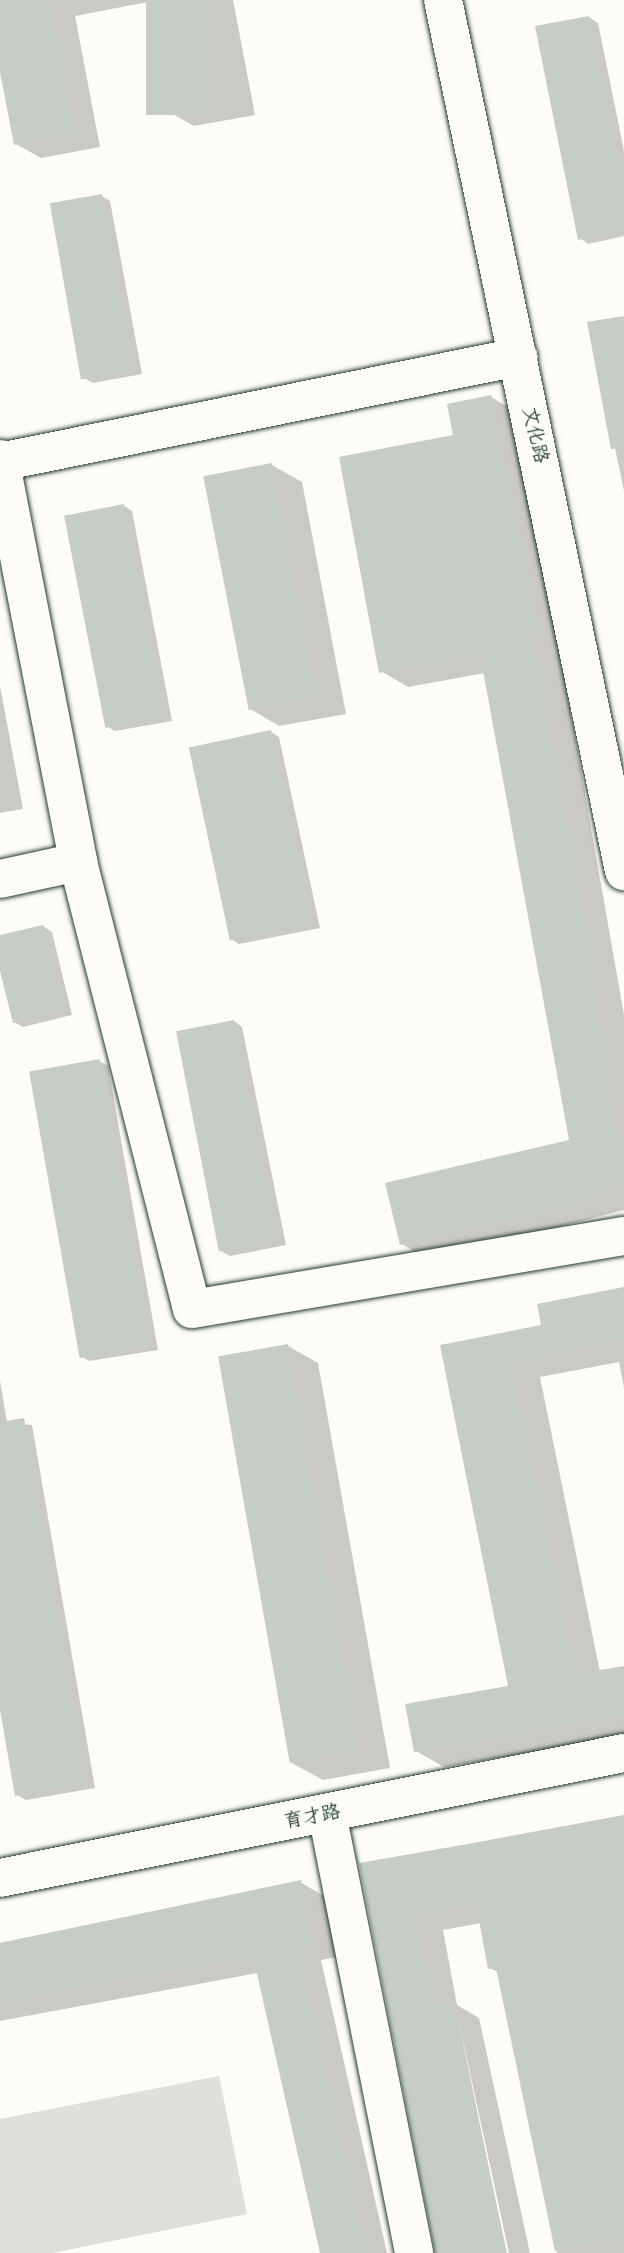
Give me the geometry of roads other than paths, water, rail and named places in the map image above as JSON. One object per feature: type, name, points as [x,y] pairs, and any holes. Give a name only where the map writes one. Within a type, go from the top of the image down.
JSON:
[{"type":"street","name":"文化路","points":[[443,0],[518,357],[613,759],[624,871]]},
{"type":"street","points":[[518,357],[0,460],[78,862],[192,1309],[624,1236]]},
{"type":"street","points":[[0,879],[78,862]]},
{"type":"street","name":"育才路","points":[[0,1878],[624,1753]]},
{"type":"street","points":[[327,1813],[414,2253]]}]
